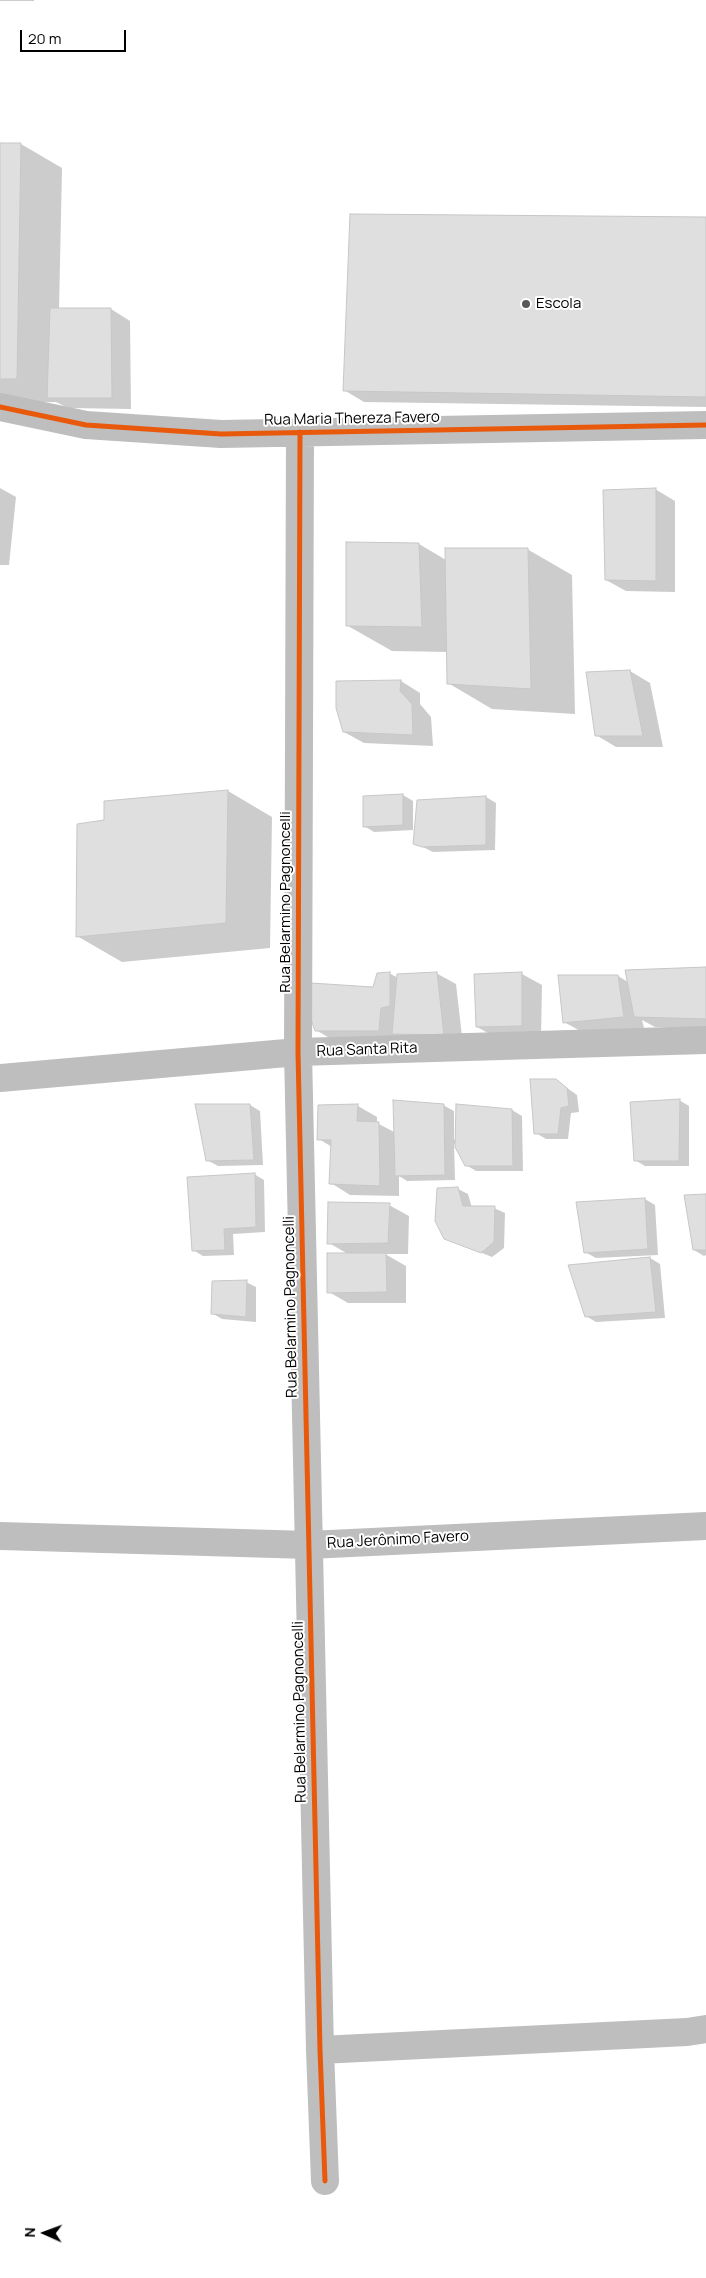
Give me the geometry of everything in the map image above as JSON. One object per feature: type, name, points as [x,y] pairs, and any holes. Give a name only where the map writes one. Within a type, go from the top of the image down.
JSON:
[{"type":"street","name":"Rua Maria Thereza Favero","points":[[0,407],[86,425],[221,434],[706,426]]},
{"type":"street","name":"Rua Belarmino Pagnoncelli","points":[[300,432],[298,1052],[320,2050],[325,2181]]},
{"type":"street","name":"Rua Santa Rita","points":[[0,1078],[298,1052],[706,1040]]},
{"type":"street","name":"Rua Jerônimo Favero","points":[[0,1536],[309,1545],[706,1526]]},
{"type":"street","points":[[320,2050],[687,2032],[706,2029]]},
{"type":"building","points":[[0,143],[21,143],[17,379],[0,379]]},
{"type":"building","name":"Escola","points":[[350,214],[706,217],[706,397],[343,391]]},
{"type":"building","points":[[50,308],[111,308],[112,398],[47,398]]},
{"type":"building","points":[[656,488],[656,581],[605,580],[603,490]]},
{"type":"building","points":[[346,542],[419,543],[422,627],[346,626]]},
{"type":"building","points":[[445,548],[528,548],[531,689],[447,684]]},
{"type":"building","points":[[630,670],[643,736],[595,736],[586,672]]},
{"type":"building","points":[[401,680],[400,691],[412,704],[413,735],[343,732],[336,708],[336,681]]},
{"type":"building","points":[[228,790],[226,923],[76,937],[77,824],[104,820],[104,801]]},
{"type":"building","points":[[403,794],[403,825],[363,827],[363,796]]},
{"type":"building","points":[[486,796],[486,845],[422,847],[413,844],[417,800]]},
{"type":"building","points":[[706,967],[706,1019],[634,1017],[625,970]]},
{"type":"building","points":[[390,972],[390,1006],[381,1008],[379,1031],[315,1031],[308,1011],[311,983],[373,987],[377,973]]},
{"type":"building","points":[[437,972],[444,1035],[392,1034],[397,974]]},
{"type":"building","points":[[522,972],[522,1026],[476,1027],[474,974]]},
{"type":"building","points":[[558,975],[618,975],[624,1017],[563,1023]]},
{"type":"building","points":[[530,1079],[556,1079],[567,1088],[569,1106],[561,1108],[558,1134],[534,1134]]},
{"type":"building","points":[[680,1099],[679,1161],[634,1161],[630,1102]]},
{"type":"building","points":[[393,1100],[444,1104],[445,1175],[395,1176]]},
{"type":"building","points":[[195,1104],[250,1104],[254,1160],[206,1161]]},
{"type":"building","points":[[358,1104],[357,1121],[379,1122],[380,1186],[329,1184],[331,1140],[317,1140],[318,1105]]},
{"type":"building","points":[[456,1104],[512,1109],[513,1166],[465,1166],[455,1147]]},
{"type":"building","points":[[255,1173],[256,1227],[224,1229],[225,1250],[192,1251],[187,1177]]},
{"type":"building","points":[[458,1187],[463,1206],[495,1206],[494,1242],[481,1253],[444,1239],[435,1221],[437,1188]]},
{"type":"building","points":[[706,1194],[706,1250],[693,1250],[684,1195]]},
{"type":"building","points":[[645,1198],[648,1249],[584,1253],[576,1202]]},
{"type":"building","points":[[328,1202],[390,1203],[388,1243],[327,1244]]},
{"type":"building","points":[[327,1253],[386,1253],[387,1292],[327,1293]]},
{"type":"building","points":[[650,1257],[656,1312],[585,1317],[568,1265]]},
{"type":"building","points":[[247,1280],[246,1317],[211,1314],[212,1281]]},
{"type":"cycle path","points":[[0,407],[86,425],[221,434],[706,425]]},
{"type":"cycle path","points":[[300,432],[298,1052],[320,2050],[325,2181]]},
{"type":"place","name":"Escola","points":[[526,304]]}]
